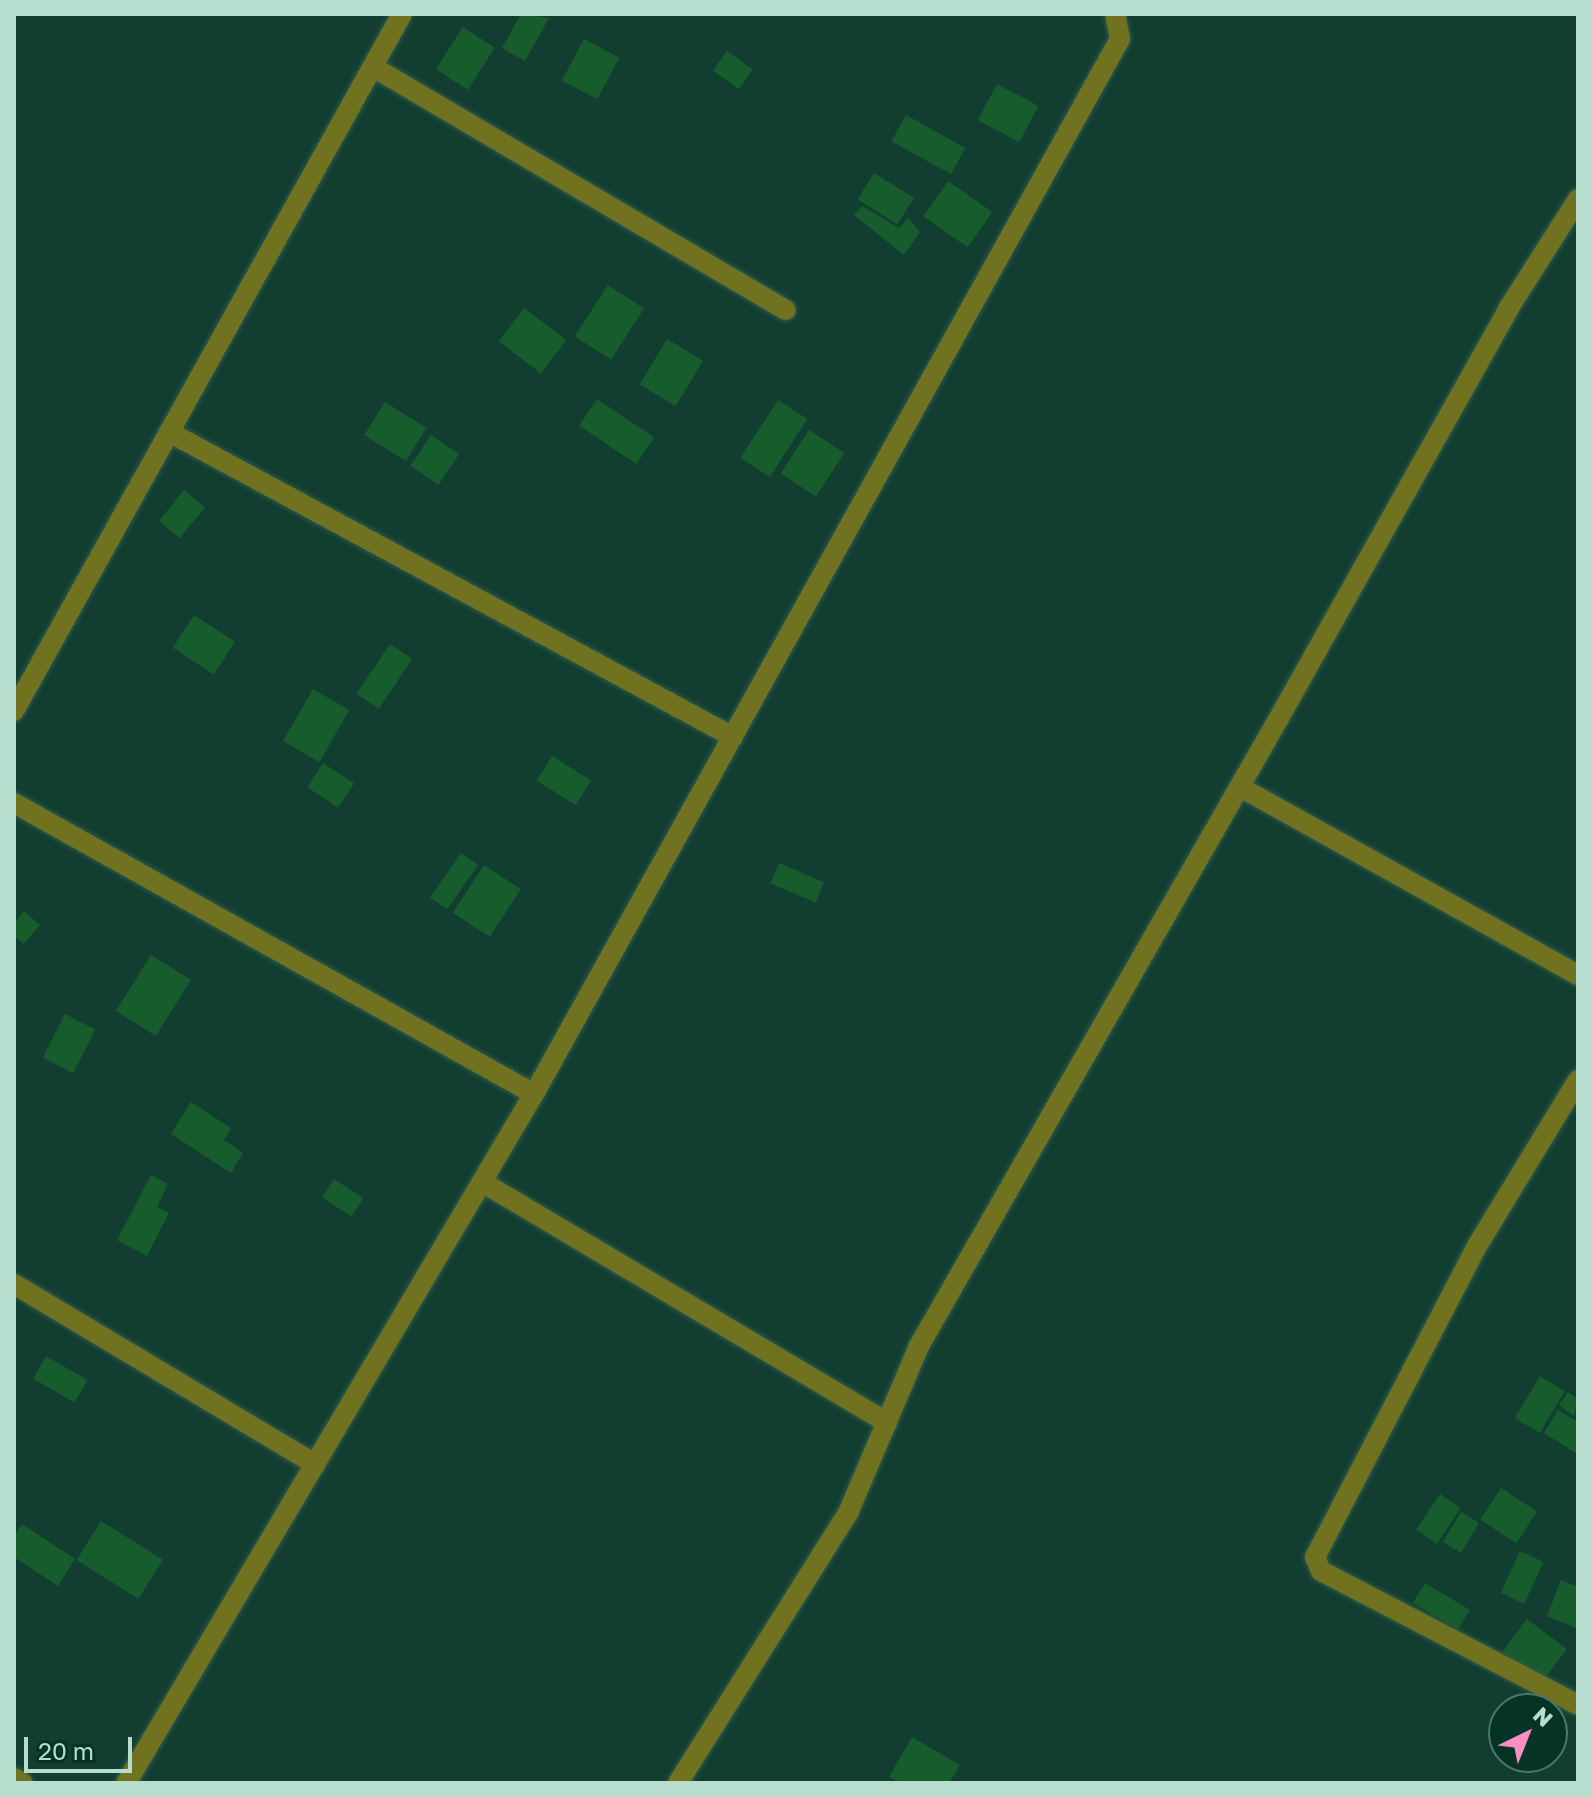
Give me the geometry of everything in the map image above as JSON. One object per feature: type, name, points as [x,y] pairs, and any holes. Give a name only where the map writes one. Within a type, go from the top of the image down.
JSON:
[{"type":"street","points":[[14,711],[402,14]]},
{"type":"street","points":[[126,1783],[534,1094],[927,381],[1120,39],[1115,14]]},
{"type":"street","points":[[373,67],[786,310]]},
{"type":"street","points":[[678,1783],[849,1511],[919,1346],[1240,787],[1507,311],[1578,199]]},
{"type":"street","points":[[169,432],[733,737]]},
{"type":"street","points":[[1240,787],[1578,975]]},
{"type":"street","points":[[14,803],[534,1094]]},
{"type":"street","points":[[1578,1080],[1477,1246],[1315,1557],[1321,1571],[1578,1705]]},
{"type":"street","points":[[482,1182],[887,1422]]},
{"type":"street","points":[[14,1284],[315,1464]]},
{"type":"street","points":[[14,1778],[23,1783]]},
{"type":"building","points":[[521,14],[549,18],[525,61],[502,48]]},
{"type":"building","points":[[463,27],[495,48],[468,90],[436,69]]},
{"type":"building","points":[[584,39],[619,58],[597,99],[562,80]]},
{"type":"building","points":[[727,51],[753,70],[739,89],[713,70]]},
{"type":"building","points":[[997,84],[1038,106],[1019,142],[978,120]]},
{"type":"building","points":[[906,115],[965,148],[951,174],[891,141]]},
{"type":"building","points":[[874,173],[914,198],[897,224],[858,199]]},
{"type":"building","points":[[948,181],[992,212],[968,247],[923,216]]},
{"type":"building","points":[[862,206],[899,228],[908,218],[920,232],[904,255],[854,215]]},
{"type":"building","points":[[608,285],[644,308],[611,360],[575,336]]},
{"type":"building","points":[[524,308],[566,340],[541,373],[499,342]]},
{"type":"building","points":[[667,339],[703,361],[676,406],[640,384]]},
{"type":"building","points":[[597,399],[654,438],[636,464],[579,426]]},
{"type":"building","points":[[778,400],[807,419],[770,477],[740,458]]},
{"type":"building","points":[[385,402],[427,428],[406,461],[364,435]]},
{"type":"building","points":[[809,430],[844,453],[816,496],[781,474]]},
{"type":"building","points":[[431,435],[459,454],[438,485],[410,466]]},
{"type":"building","points":[[184,490],[205,507],[180,538],[159,521]]},
{"type":"building","points":[[194,615],[235,642],[214,674],[173,648]]},
{"type":"building","points":[[390,644],[412,659],[379,709],[356,694]]},
{"type":"building","points":[[313,689],[349,710],[319,762],[283,741]]},
{"type":"building","points":[[552,756],[591,780],[576,805],[537,781]]},
{"type":"building","points":[[323,763],[354,783],[338,807],[307,787]]},
{"type":"building","points":[[461,853],[478,865],[447,909],[430,897]]},
{"type":"building","points":[[779,863],[824,882],[816,902],[770,883]]},
{"type":"building","points":[[484,865],[521,889],[490,937],[453,913]]},
{"type":"building","points":[[24,911],[40,925],[24,944],[14,936],[14,923]]},
{"type":"building","points":[[151,955],[191,980],[156,1036],[116,1011]]},
{"type":"building","points":[[65,1014],[95,1029],[73,1073],[43,1058]]},
{"type":"building","points":[[191,1102],[231,1128],[224,1140],[243,1153],[231,1173],[171,1134]]},
{"type":"building","points":[[151,1175],[168,1184],[157,1207],[169,1213],[147,1256],[117,1240]]},
{"type":"building","points":[[334,1179],[363,1198],[351,1217],[322,1197]]},
{"type":"building","points":[[46,1356],[88,1380],[75,1403],[33,1379]]},
{"type":"building","points":[[1540,1376],[1565,1391],[1540,1433],[1515,1418]]},
{"type":"building","points":[[1568,1392],[1578,1399],[1574,1416],[1559,1405]]},
{"type":"building","points":[[1558,1410],[1578,1422],[1576,1453],[1544,1433]]},
{"type":"building","points":[[1501,1488],[1537,1511],[1516,1543],[1480,1520]]},
{"type":"building","points":[[1440,1494],[1461,1508],[1437,1544],[1416,1530]]},
{"type":"building","points":[[1461,1512],[1479,1523],[1461,1553],[1443,1542]]},
{"type":"building","points":[[101,1521],[163,1560],[139,1599],[77,1560]]},
{"type":"building","points":[[22,1524],[75,1559],[58,1586],[14,1557],[14,1537]]},
{"type":"building","points":[[1520,1551],[1544,1562],[1524,1604],[1501,1593]]},
{"type":"building","points":[[1561,1580],[1578,1587],[1576,1628],[1547,1616]]},
{"type":"building","points":[[1425,1583],[1470,1610],[1458,1629],[1413,1603]]},
{"type":"building","points":[[1527,1619],[1567,1649],[1542,1682],[1502,1652]]},
{"type":"building","points":[[912,1737],[960,1765],[949,1783],[900,1783],[889,1777]]}]
